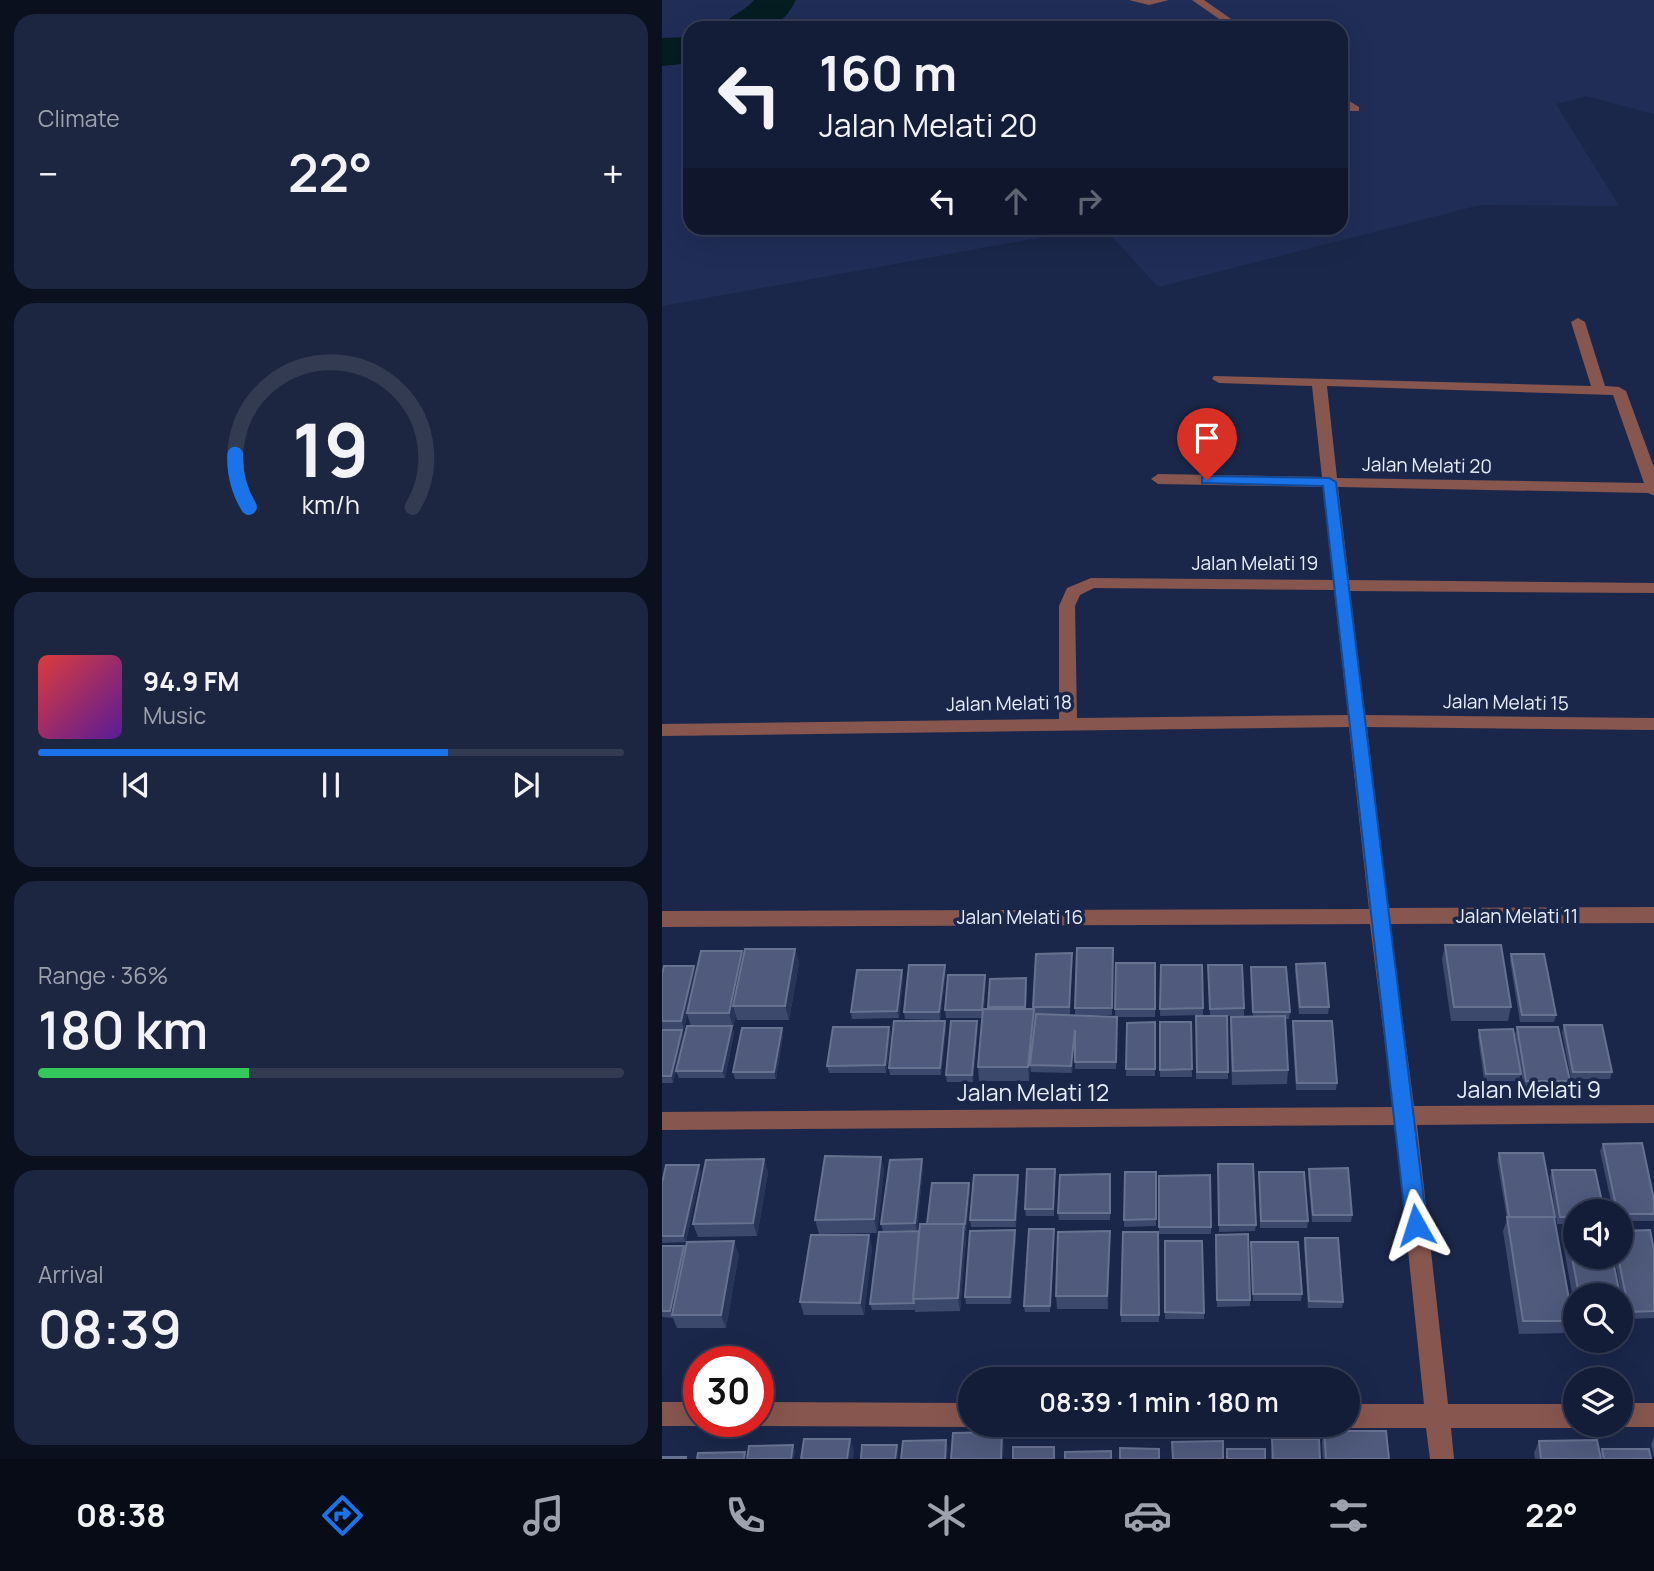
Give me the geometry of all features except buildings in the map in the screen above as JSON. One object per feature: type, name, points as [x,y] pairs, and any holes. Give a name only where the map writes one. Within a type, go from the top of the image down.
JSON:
[{"type":"street","points":[[1134,0],[1164,0]]},
{"type":"street","points":[[1197,0],[1228,21]]},
{"type":"street","points":[[1348,104],[1355,109]]},
{"type":"street","points":[[1578,322],[1599,390]]},
{"type":"street","points":[[1219,379],[1619,391],[1654,490]]},
{"type":"street","points":[[1319,382],[1379,916],[1405,1116],[1442,1459]]},
{"type":"street","name":"Jalan Melati 20","points":[[1158,479],[1654,490]]},
{"type":"street","name":"Jalan Melati 19","points":[[1068,723],[1067,606],[1073,592],[1091,583],[1654,588]]},
{"type":"street","name":"Jalan Melati 18","points":[[662,730],[1357,721]]},
{"type":"street","name":"Jalan Melati 15","points":[[1357,721],[1654,724]]},
{"type":"street","name":"Jalan Melati 11","points":[[1379,916],[1654,915]]},
{"type":"street","name":"Jalan Melati 16","points":[[662,919],[1379,916]]},
{"type":"street","name":"Jalan Melati 9","points":[[1405,1116],[1654,1114]]},
{"type":"street","name":"Jalan Melati 12","points":[[662,1121],[1405,1116]]},
{"type":"street","points":[[662,1414],[683,1414]]},
{"type":"street","points":[[774,1414],[958,1415]]},
{"type":"street","points":[[1633,1415],[1654,1415]]},
{"type":"street","points":[[1360,1416],[1563,1416]]},
{"type":"shaded area","points":[[662,0],[1654,0],[1654,114],[1586,96],[1556,104],[1619,206],[1480,205],[1158,287],[1110,235],[1348,235],[1348,21],[683,21],[683,235],[1054,235],[662,306]]},
{"type":"waterway","points":[[754,21],[768,13],[775,0]]},
{"type":"waterway","points":[[662,52],[683,50]]},
{"type":"route","points":[[1207,480],[1329,482],[1416,1225]]}]
